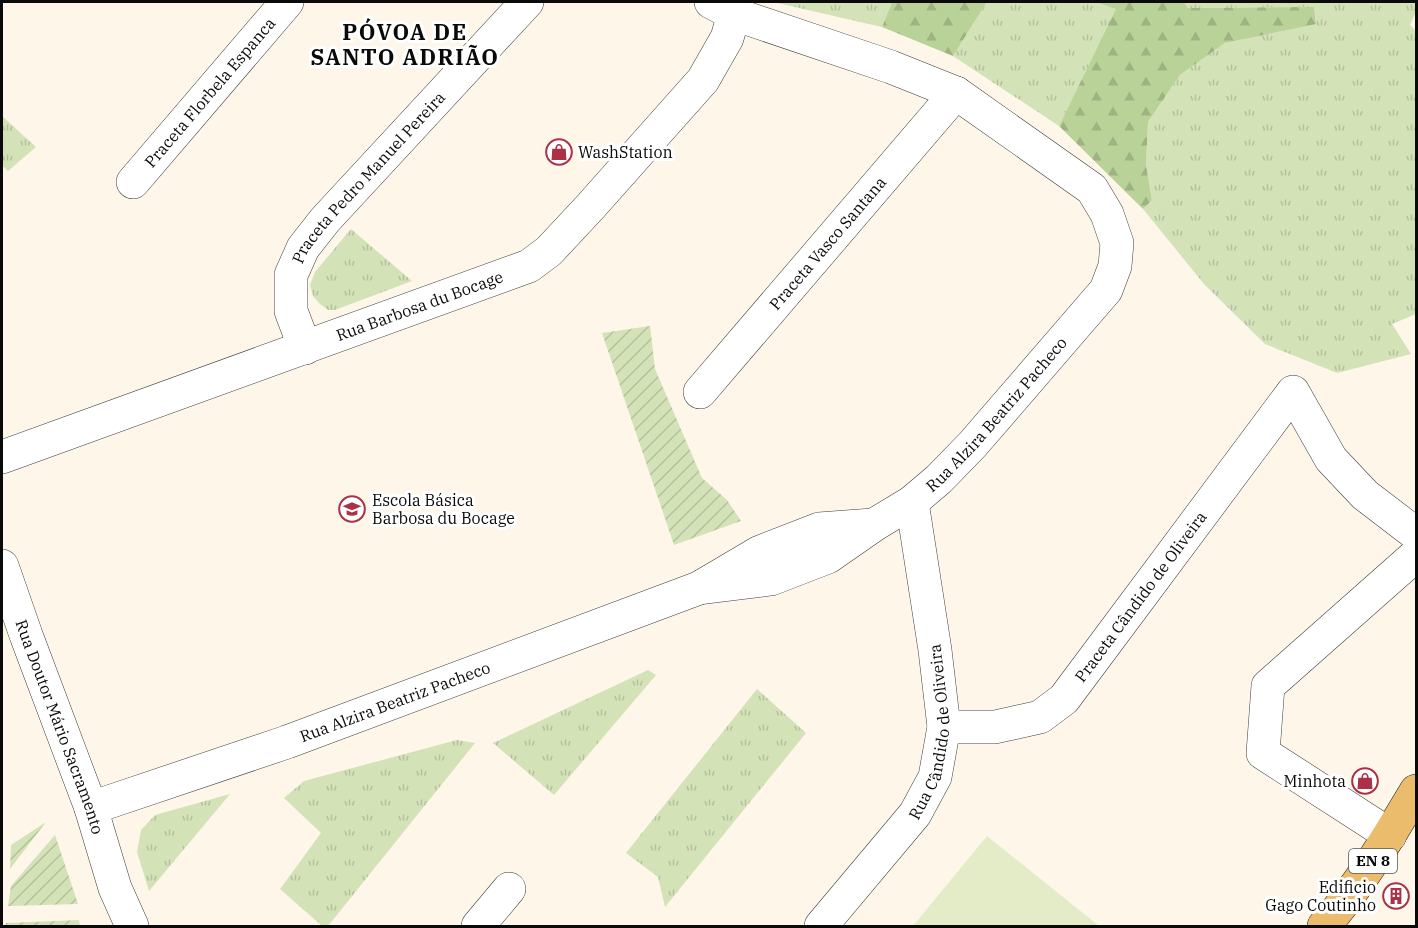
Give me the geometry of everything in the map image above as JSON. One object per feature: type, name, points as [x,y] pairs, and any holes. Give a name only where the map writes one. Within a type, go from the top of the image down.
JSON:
[{"type":"main road","name":"EN 8","points":[[1324,927],[1355,888],[1416,792]]},
{"type":"street","name":"Praceta Florbela Espanca","points":[[133,182],[287,2]]},
{"type":"street","name":"Praceta Pedro Manuel Pereira","points":[[305,348],[291,311],[291,275],[303,248],[324,219],[527,2]]},
{"type":"street","name":"Rua Barbosa du Bocage","points":[[2,457],[529,266],[549,251],[703,80],[727,38],[722,8]]},
{"type":"street","points":[[722,8],[891,67],[956,93]]},
{"type":"street","name":"Rua Alzira Beatriz Pacheco","points":[[91,808],[286,742],[699,588],[771,579],[828,557],[912,502],[973,444],[1106,290],[1115,266],[1117,243],[1107,214],[1092,189],[956,93]]},
{"type":"street","name":"Praceta Vasco Santana","points":[[700,392],[956,93]]},
{"type":"street","name":"Praceta Cândido de Oliveira","points":[[944,727],[995,727],[1040,717],[1064,699],[1293,392],[1331,459],[1365,495],[1416,534]]},
{"type":"street","name":"Rua Cândido de Oliveira","points":[[821,927],[915,814],[935,777],[944,727],[935,650],[912,502]]},
{"type":"street","points":[[1390,835],[1263,753],[1268,686],[1416,555]]},
{"type":"street","name":"Rua Doutor Mário Sacramento","points":[[2,566],[14,640],[91,808],[115,888],[132,927]]},
{"type":"street","points":[[108,927],[115,888]]},
{"type":"street","points":[[478,927],[509,889]]},
{"type":"green space","points":[[773,2],[892,2],[882,27]]},
{"type":"green space","points":[[892,2],[987,2],[953,56],[882,27]]},
{"type":"green space","points":[[987,2],[1096,2],[1117,8],[1059,126],[953,56]]},
{"type":"green space","points":[[1096,2],[1184,2],[1188,8],[1314,7],[1316,24],[1225,43],[1180,75],[1148,122],[1146,165],[1152,200],[1143,209],[1059,126],[1116,9]]},
{"type":"green space","points":[[1184,2],[1416,2],[1416,12],[1410,25],[1416,31],[1416,314],[1392,324],[1411,354],[1337,373],[1265,344],[1204,284],[1143,209],[1152,200],[1146,165],[1148,122],[1180,75],[1225,43],[1316,23],[1314,7],[1188,8]]},
{"type":"green space","points":[[2,116],[36,147],[8,171],[2,165]]},
{"type":"green space","points":[[351,229],[412,281],[335,310],[328,310],[313,296],[310,285],[315,272]]},
{"type":"green space","points":[[650,326],[655,369],[702,478],[727,500],[741,521],[674,545],[602,333]]},
{"type":"green space","points":[[648,670],[656,675],[554,795],[493,743]]},
{"type":"green space","points":[[757,689],[806,733],[665,907],[658,877],[626,853]]},
{"type":"green space","points":[[457,740],[475,743],[328,926],[322,926],[280,889],[321,833],[284,798],[304,781]]},
{"type":"green space","points":[[230,794],[149,891],[137,852],[141,830],[155,815]]},
{"type":"green space","points":[[46,822],[10,869],[11,845]]},
{"type":"green space","points":[[55,835],[78,904],[8,906],[11,886]]},
{"type":"green space","points":[[987,836],[1099,926],[913,926]]},
{"type":"green space","points":[[79,920],[80,926],[5,926],[6,923]]},
{"type":"place","name":"WashStation","points":[[559,152]]},
{"type":"place","name":"Escola Básica Barbosa du Bocage","points":[[352,509]]},
{"type":"place","name":"Minhota","points":[[1365,781]]},
{"type":"place","name":"Edificio Gago Coutinho","points":[[1396,896]]},
{"type":"district","name":"PÓVOA DE SANTO ADRIÃO","points":[[405,44]]}]
